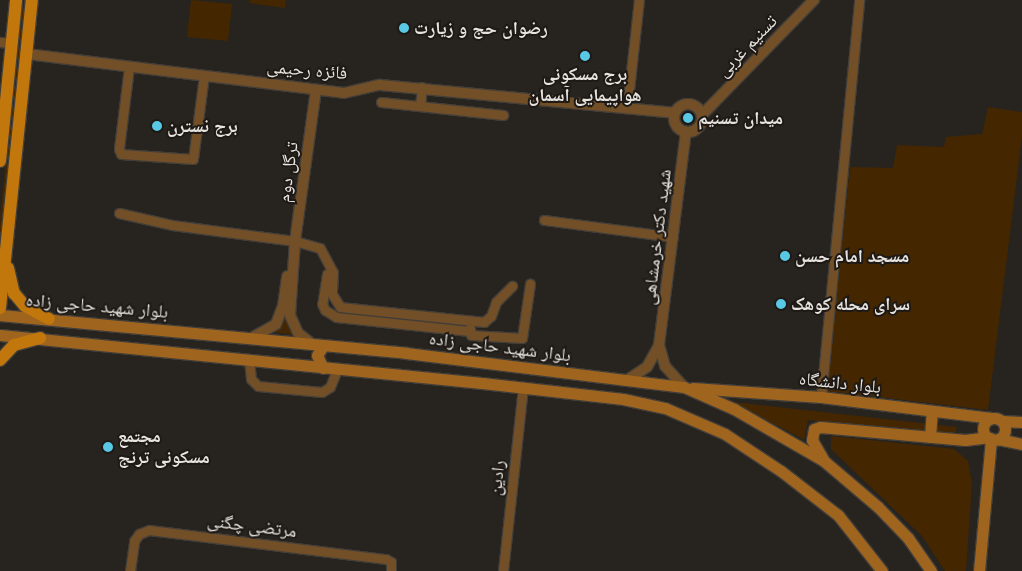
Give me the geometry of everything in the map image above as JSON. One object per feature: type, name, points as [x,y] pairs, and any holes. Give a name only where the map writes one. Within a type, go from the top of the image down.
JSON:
[{"type":"main road","points":[[0,161],[6,42],[16,0]]},
{"type":"main road","points":[[0,308],[32,0]]},
{"type":"main road","points":[[6,252],[14,293],[25,306],[49,319]]},
{"type":"main road","name":"بلوار شهید حاجی زاده","points":[[0,315],[253,337],[406,353],[684,387],[734,409],[824,461],[878,507],[916,550],[931,571]]},
{"type":"main road","points":[[0,335],[523,388],[623,399],[665,408],[695,419],[781,471],[838,515],[882,571]]},
{"type":"main road","points":[[0,360],[14,345],[40,338]]},
{"type":"main road","points":[[318,345],[317,356],[323,368]]},
{"type":"main road","name":"بلوار دانشگاه","points":[[684,387],[821,397],[1022,422]]},
{"type":"main road","points":[[930,437],[932,412]]},
{"type":"main road","points":[[979,571],[992,439],[984,425],[997,419],[1005,431],[992,439]]},
{"type":"main road","points":[[824,461],[812,440],[814,430],[820,428],[965,440],[992,439],[1022,444]]},
{"type":"main road","points":[[916,550],[922,571]]},
{"type":"street","points":[[627,108],[639,0]]},
{"type":"street","name":"تسنیم غربی","points":[[702,115],[814,0]]},
{"type":"street","points":[[821,397],[859,0]]},
{"type":"street","name":"فائزه رحیمی","points":[[27,54],[344,93],[380,84],[674,113]]},
{"type":"street","points":[[129,67],[119,149],[121,154],[193,159],[204,76]]},
{"type":"street","points":[[420,106],[422,87]]},
{"type":"street","name":"ترگل دوم","points":[[316,90],[293,259],[293,325],[318,345]]},
{"type":"street","points":[[381,102],[503,114]]},
{"type":"street","points":[[689,104],[697,107],[702,115],[698,128],[686,132],[676,125],[674,113],[680,106],[689,104]]},
{"type":"street","name":"شهید دکتر خرمشاهی","points":[[626,380],[647,367],[659,345],[686,132]]},
{"type":"street","points":[[119,213],[172,225],[295,241],[320,248],[328,266],[333,272],[334,301],[340,307],[470,320],[488,320],[496,302],[512,286]]},
{"type":"street","points":[[544,220],[673,237]]},
{"type":"street","name":"ترگل دوم","points":[[253,337],[276,324],[293,259]]},
{"type":"street","points":[[328,266],[322,304],[325,310],[336,317],[469,331],[471,335],[522,338],[530,284]]},
{"type":"street","points":[[469,331],[470,320]]},
{"type":"street","name":"شهید دکتر خرمشاهی","points":[[659,345],[665,366],[684,387]]},
{"type":"street","points":[[249,360],[251,379],[258,386],[322,392],[330,386],[337,370]]},
{"type":"street","name":"رادین","points":[[503,571],[523,388]]},
{"type":"street","name":"مرتضی چگنی","points":[[130,571],[134,541],[138,534],[148,530],[386,559],[391,562],[391,571]]},
{"type":"shaded area","points":[[23,0],[28,0],[0,260],[0,217]]},
{"type":"shaded area","points":[[191,0],[232,4],[228,41],[187,37]]},
{"type":"shaded area","points":[[250,0],[286,0],[285,8],[249,3]]},
{"type":"shaded area","points":[[988,107],[1022,112],[1022,136],[988,410],[827,391],[850,167],[893,168],[897,145],[944,147],[946,137],[982,134]]},
{"type":"shaded area","points":[[285,312],[289,329],[294,335],[273,332],[281,324]]},
{"type":"shaded area","points":[[733,402],[957,427],[955,435],[808,420],[804,440]]},
{"type":"shaded area","points":[[831,436],[954,449],[968,461],[972,483],[966,571],[945,571],[922,536],[831,449]]},
{"type":"place","name":"رضوان حج و زیارت","points":[[404,28]]},
{"type":"place","name":"برج مسکونی هواپیمایی آسمان","points":[[585,56]]},
{"type":"place","name":"میدان تسنیم","points":[[688,118]]},
{"type":"place","name":"برج نسترن","points":[[157,126]]},
{"type":"place","name":"مسجد امام حسن","points":[[785,256]]},
{"type":"place","name":"سرای محله کوهک","points":[[781,304]]},
{"type":"place","name":"مجتمع مسکونی ترنج","points":[[108,447]]}]
